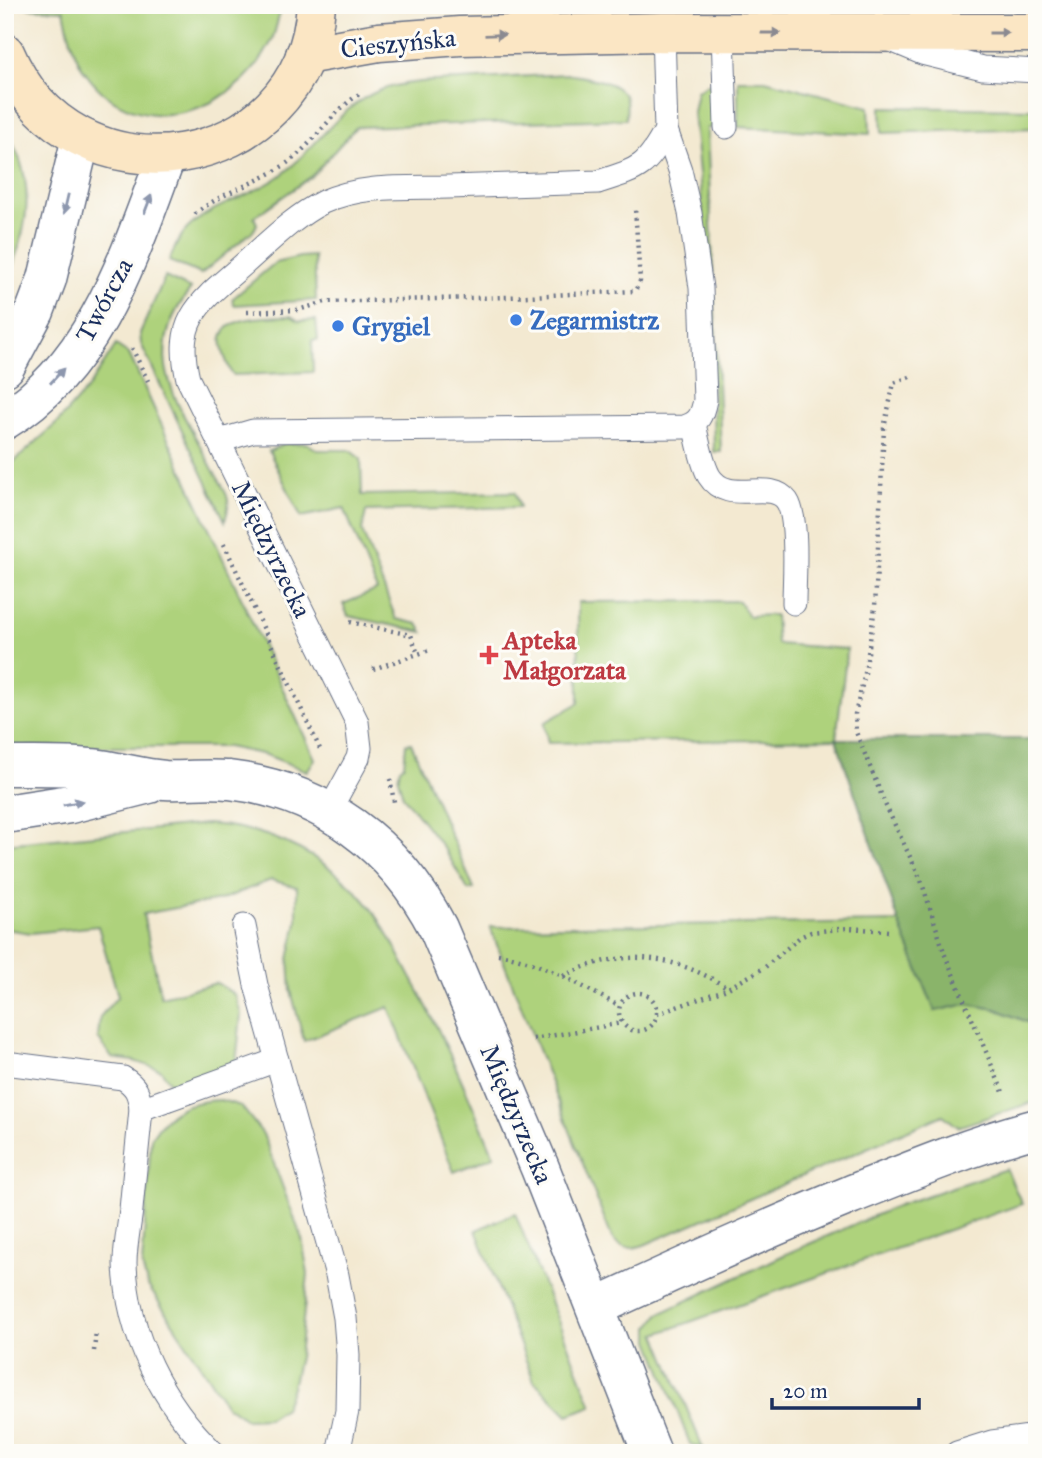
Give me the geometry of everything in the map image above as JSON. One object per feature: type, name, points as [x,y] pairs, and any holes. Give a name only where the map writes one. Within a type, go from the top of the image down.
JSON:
[{"type":"main road","points":[[8,65],[42,110],[80,138],[122,152],[144,156],[167,155],[211,146],[251,124],[283,93],[305,55],[315,21],[316,5]]},
{"type":"main road","name":"Cieszyńska","points":[[305,55],[379,42],[460,36],[663,32],[1037,33]]},
{"type":"street","points":[[5,367],[35,311],[47,279],[80,138]]},
{"type":"street","name":"Twórcza","points":[[5,420],[23,410],[58,376],[83,344],[130,253],[167,155]]},
{"type":"street","name":"Międzyrzecka","points":[[5,765],[90,768],[165,780],[208,779],[252,784],[304,799],[329,811],[362,833],[389,857],[424,901],[438,928],[530,1143],[652,1453]]},
{"type":"street","name":"Międzyrzecka","points":[[5,814],[70,804],[165,780]]},
{"type":"street","points":[[596,1307],[734,1242],[944,1157],[1030,1129]]},
{"type":"lane","points":[[219,441],[253,432],[684,427],[694,424],[702,414],[705,400],[701,288],[690,213],[680,170],[666,130],[663,32]]},
{"type":"lane","points":[[723,33],[726,127]]},
{"type":"lane","points":[[872,33],[922,53],[983,68],[1037,71]]},
{"type":"lane","name":"Międzyrzecka","points":[[329,811],[351,772],[360,748],[357,722],[188,379],[183,358],[183,334],[194,313],[214,290],[290,225],[323,203],[364,189],[598,182],[632,171],[642,164],[652,156],[666,130]]},
{"type":"lane","points":[[694,424],[702,457],[714,483],[726,490],[774,492],[788,502],[794,521],[794,603]]},
{"type":"lane","points":[[244,926],[256,985],[337,1275],[345,1318],[347,1411],[338,1453]]},
{"type":"lane","points":[[141,1109],[277,1060]]},
{"type":"lane","points":[[5,1063],[123,1078],[132,1084],[139,1094],[141,1109],[125,1262],[129,1306],[140,1342],[159,1382],[194,1434],[214,1453]]},
{"type":"lane","points":[[957,1453],[992,1442],[1037,1436]]},
{"type":"path","points":[[187,221],[204,206],[262,179],[291,160],[313,140],[335,113],[371,89]]},
{"type":"path","points":[[129,340],[152,390]]},
{"type":"path","points":[[910,377],[894,383],[884,428],[875,607],[865,673],[855,714],[856,732],[885,804],[921,880],[945,955],[997,1080],[1030,1129]]},
{"type":"path","points":[[222,540],[321,752],[394,803],[402,812]]},
{"type":"path","points":[[342,622],[411,635],[418,654]]},
{"type":"path","points":[[366,671],[430,650]]},
{"type":"path","points":[[657,1014],[728,988],[764,968],[800,937],[811,932],[849,928],[888,931]]},
{"type":"path","points":[[487,952],[517,957],[563,976],[620,1006]]},
{"type":"path","points":[[563,976],[603,960],[633,957],[683,965],[728,988]]},
{"type":"path","points":[[633,993],[642,993],[651,997],[657,1014],[654,1022],[638,1031],[629,1029],[622,1023],[618,1015],[620,1006],[625,998],[633,993]]},
{"type":"path","points":[[520,1041],[622,1023]]},
{"type":"green space","points":[[29,5],[281,5],[269,46],[253,69],[233,89],[209,103],[184,112],[158,114],[132,109],[108,97],[82,68],[64,10],[28,8]]},
{"type":"green space","points":[[567,74],[599,80],[621,91],[627,105],[626,119],[356,127],[312,176],[254,217],[257,224],[254,230],[201,274],[169,261],[181,236],[198,220],[280,176],[340,117],[381,90],[420,82]]},
{"type":"green space","points":[[738,80],[765,80],[869,107],[870,134],[738,127]]},
{"type":"green space","points":[[708,84],[712,86],[716,127],[707,128],[721,452],[714,452],[711,296],[693,112],[697,91]]},
{"type":"green space","points":[[881,107],[1037,109],[1037,128],[882,133]]},
{"type":"green space","points":[[12,142],[25,179],[27,197],[23,233],[5,287],[5,149]]},
{"type":"green space","points":[[314,256],[316,300],[234,305],[232,299],[275,263]]},
{"type":"green space","points":[[165,277],[191,289],[175,313],[167,336],[165,358],[176,400],[227,496],[229,505],[225,521],[141,344],[140,333]]},
{"type":"green space","points":[[291,316],[299,321],[316,320],[318,340],[312,340],[313,372],[231,373],[222,346],[222,336],[227,328],[247,319]]},
{"type":"green space","points":[[116,345],[129,354],[315,759],[307,771],[266,755],[227,747],[5,747],[5,470],[57,423],[88,388]]},
{"type":"green space","points":[[307,443],[317,450],[349,450],[361,459],[362,495],[515,492],[520,507],[366,511],[362,531],[396,619],[418,624],[423,632],[348,616],[343,604],[377,590],[344,508],[301,517],[269,451],[284,444]]},
{"type":"green space","points":[[738,601],[749,616],[775,615],[777,644],[847,649],[836,739],[548,743],[544,723],[579,703],[578,602]]},
{"type":"green space","points":[[836,739],[1037,739],[1037,1026],[996,1009],[967,1004],[935,1011],[899,922]]},
{"type":"green space","points":[[411,743],[474,889],[468,890],[445,850],[403,796],[398,779],[400,768],[404,765],[406,744]]},
{"type":"green space","points":[[207,824],[278,839],[321,862],[358,893],[384,928],[424,1002],[456,1067],[494,1156],[454,1172],[389,1007],[304,1041],[291,991],[289,959],[297,922],[297,887],[271,880],[220,900],[143,914],[161,997],[217,983],[235,995],[241,1014],[236,1064],[173,1086],[161,1070],[134,1061],[112,1058],[98,1038],[100,1017],[118,996],[98,926],[31,933],[5,929],[5,844]]},
{"type":"green space","points":[[899,922],[935,1011],[966,1004],[996,1009],[1037,1026],[1037,1101],[958,1127],[943,1115],[644,1245],[626,1248],[616,1242],[612,1238],[490,927]]},
{"type":"green space","points":[[221,1100],[241,1106],[263,1134],[302,1239],[308,1274],[299,1357],[292,1387],[284,1408],[269,1418],[246,1419],[227,1406],[147,1284],[142,1266],[151,1138],[165,1120],[180,1108],[198,1102]]},
{"type":"green space","points":[[1006,1169],[1022,1204],[656,1334],[703,1448],[690,1444],[650,1340],[650,1327],[659,1314],[786,1254],[899,1205]]},
{"type":"green space","points":[[515,1213],[592,1406],[568,1415],[534,1381],[476,1230]]},
{"type":"place","name":"Zegarmistrz","points":[[516,320]]},
{"type":"place","name":"Grygiel","points":[[338,326]]},
{"type":"place","name":"Apteka Małgorzata","points":[[489,655]]}]
